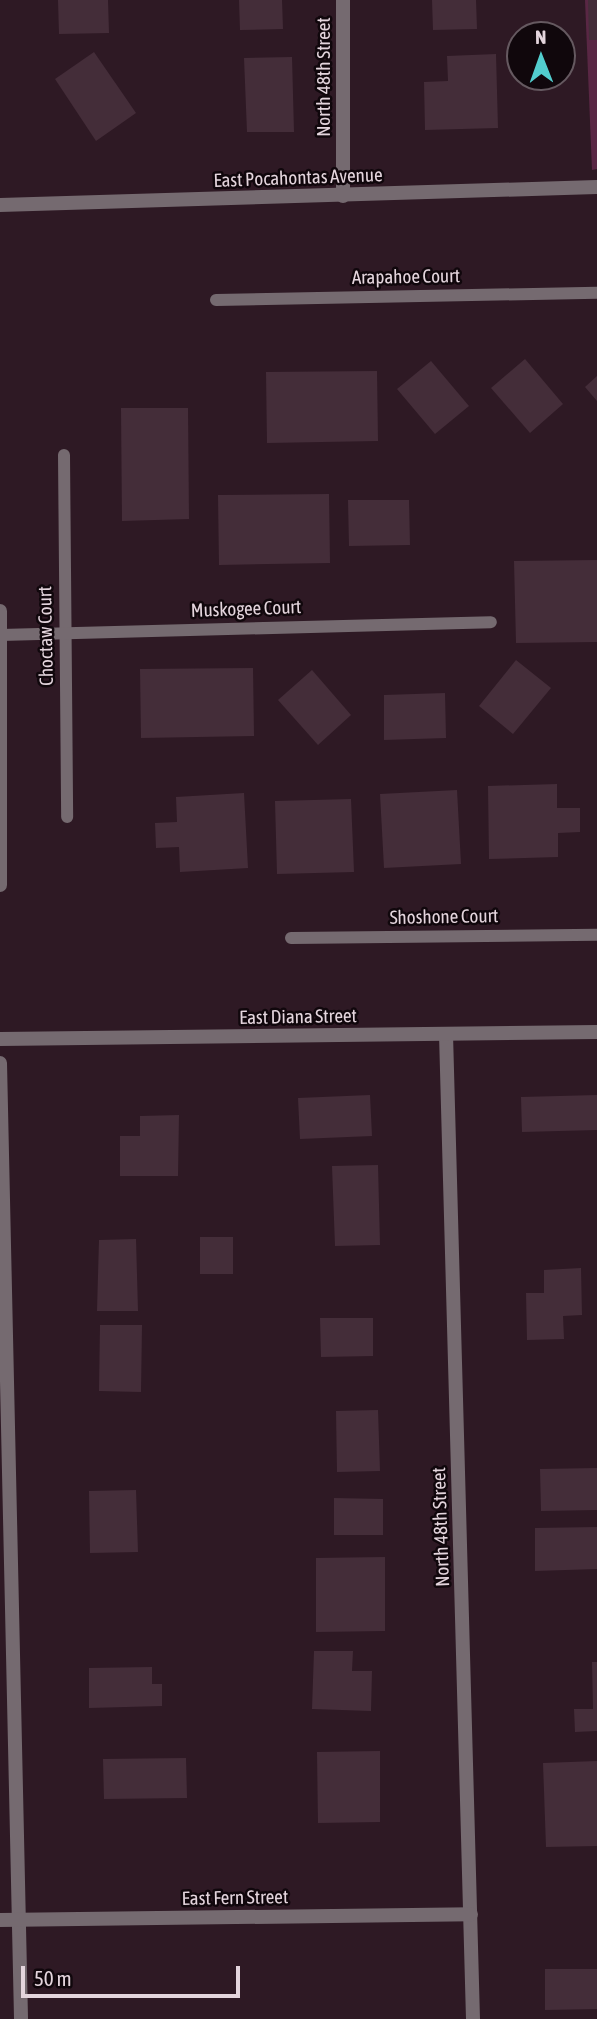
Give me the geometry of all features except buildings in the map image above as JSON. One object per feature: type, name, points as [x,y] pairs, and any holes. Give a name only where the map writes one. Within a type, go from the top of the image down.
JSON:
[{"type":"street","name":"North 48th Street","points":[[343,0],[343,196]]},
{"type":"street","name":"East Pocahontas Avenue","points":[[0,205],[597,187]]},
{"type":"street","points":[[0,611],[0,885]]},
{"type":"street","name":"East Diana Street","points":[[0,1039],[597,1032]]},
{"type":"street","name":"North 48th Street","points":[[446,1034],[473,2019]]},
{"type":"street","points":[[0,1063],[21,2019]]},
{"type":"street","name":"East Fern Street","points":[[0,1920],[471,1914]]},
{"type":"lane","name":"Arapahoe Court","points":[[216,300],[597,293]]},
{"type":"lane","name":"Choctaw Court","points":[[64,454],[67,817]]},
{"type":"lane","name":"Muskogee Court","points":[[1,635],[491,622]]},
{"type":"lane","name":"Shoshone Court","points":[[291,938],[597,935]]},
{"type":"shaded area","points":[[585,0],[597,0],[597,169],[592,170]]}]
